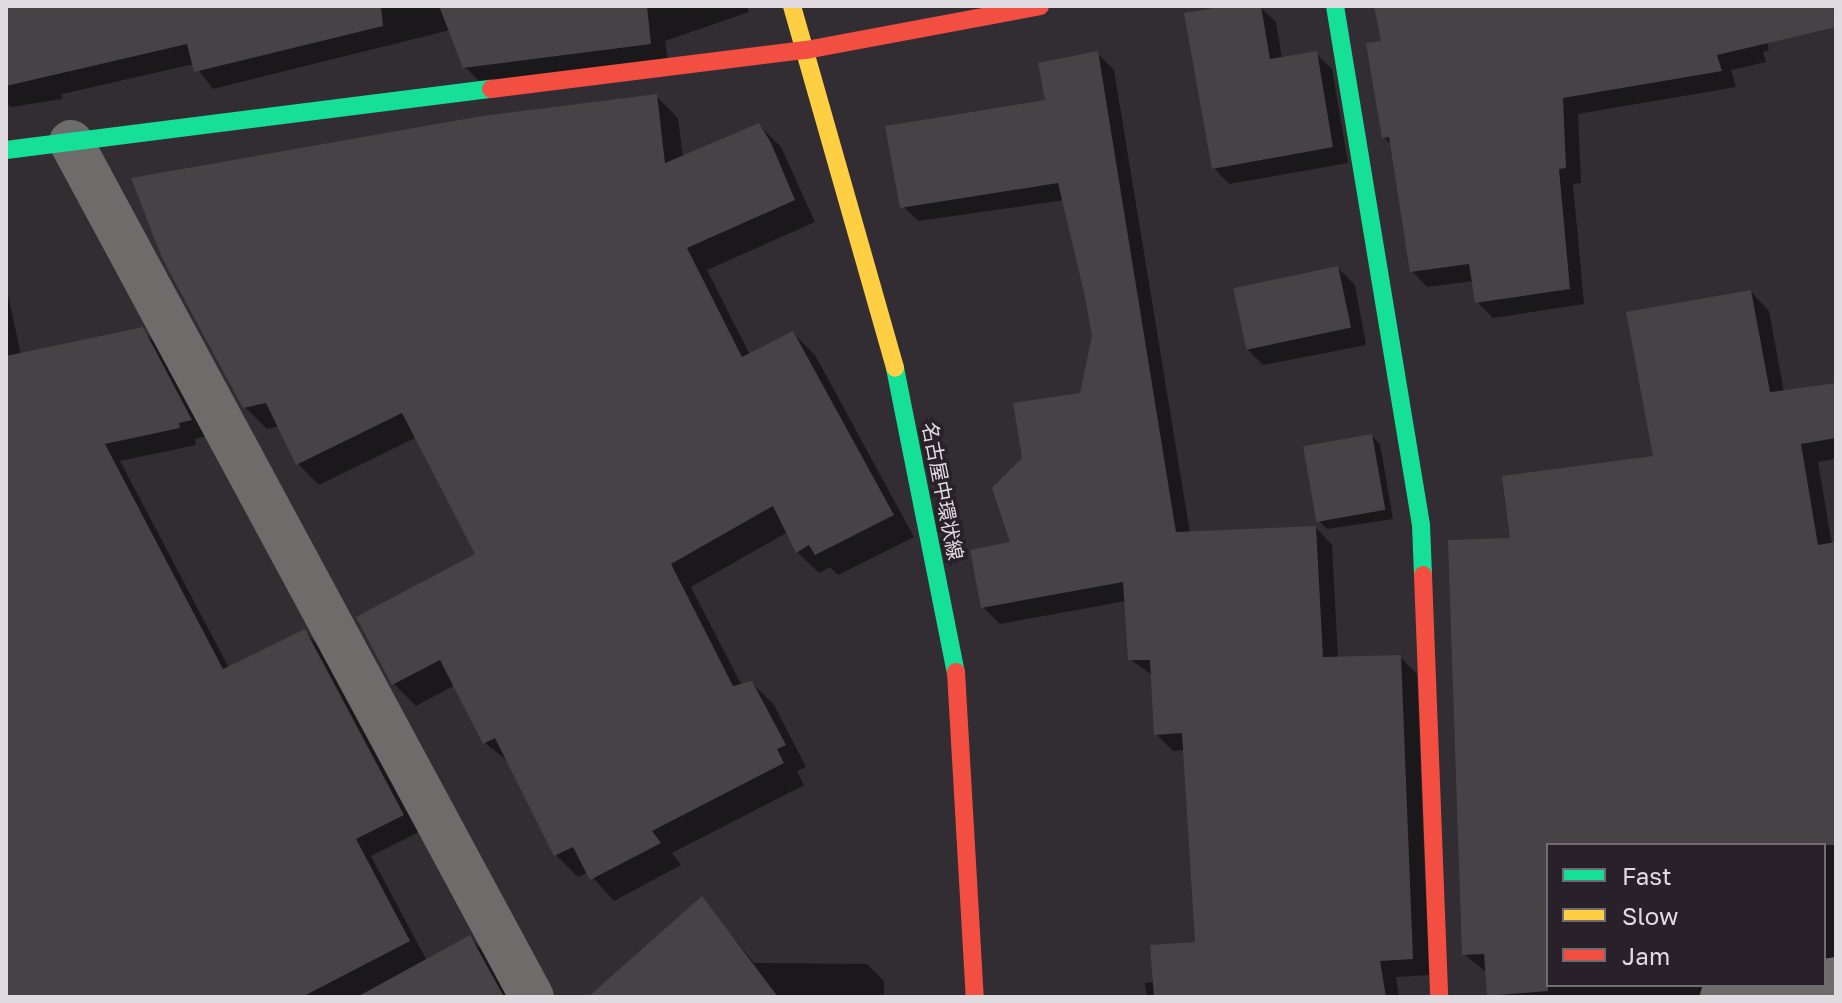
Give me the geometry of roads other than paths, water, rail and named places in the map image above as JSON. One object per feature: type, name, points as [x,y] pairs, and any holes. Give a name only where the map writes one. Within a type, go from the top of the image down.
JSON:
[{"type":"street","name":"名古屋中環状線","points":[[792,6],[897,374],[956,672],[975,997]]},
{"type":"street","points":[[6,150],[806,50],[1040,6]]},
{"type":"street","points":[[1335,6],[1421,525],[1439,997]]},
{"type":"street","points":[[71,142],[532,997]]},
{"type":"street","points":[[1722,997],[1785,987]]}]
